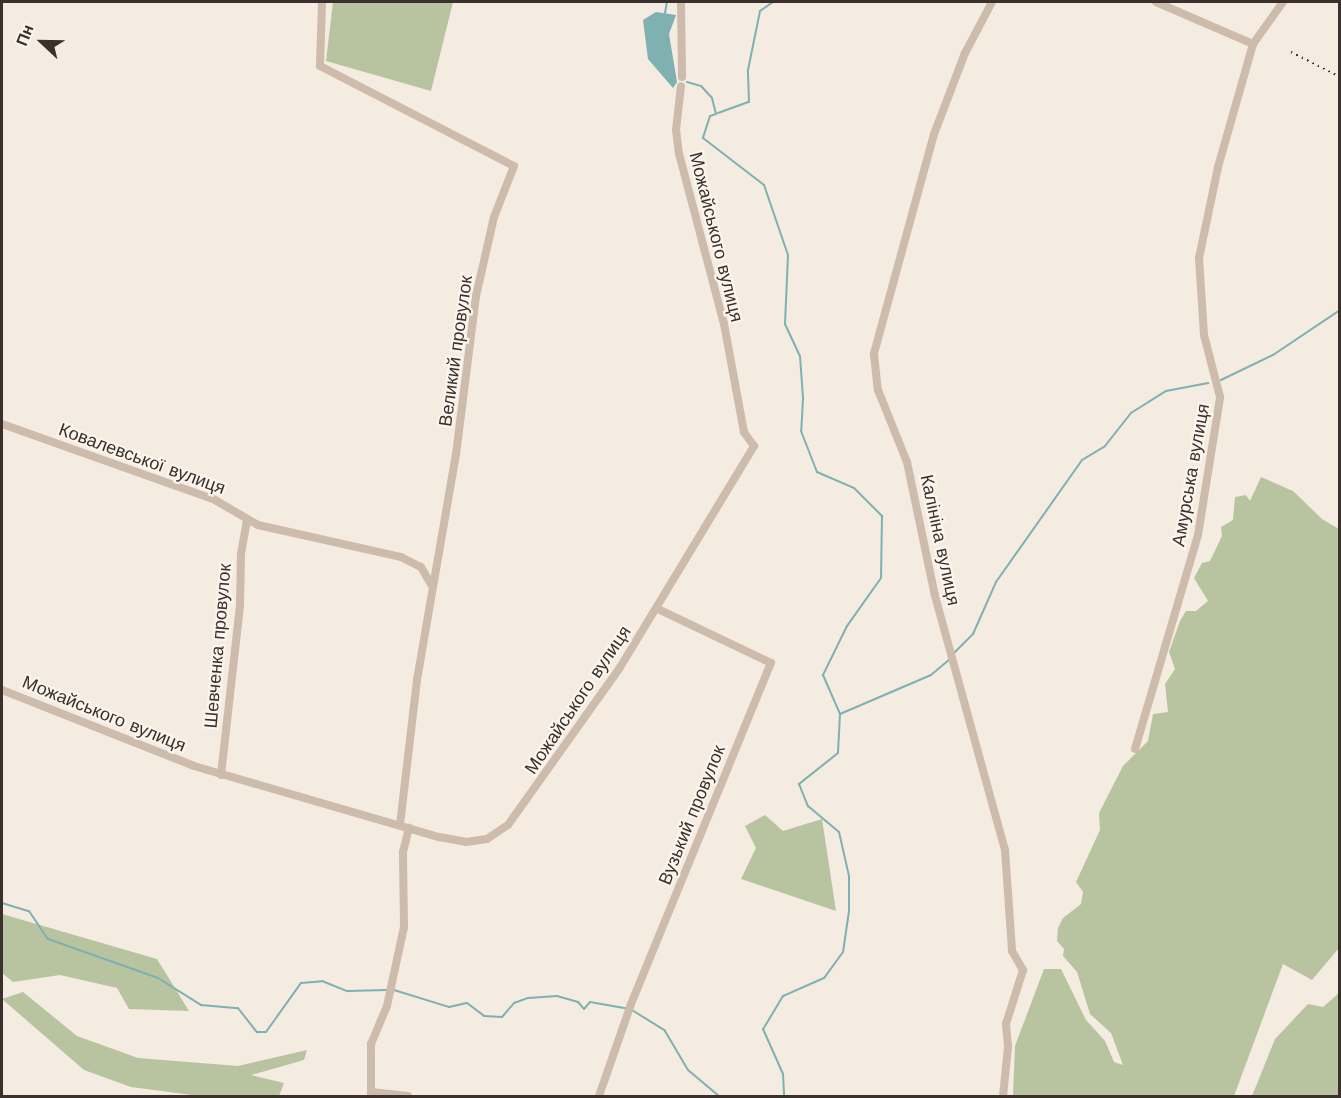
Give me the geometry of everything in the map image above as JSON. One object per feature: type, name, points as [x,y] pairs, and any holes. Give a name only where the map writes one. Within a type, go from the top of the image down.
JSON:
[{"type":"street","name":"Великий провулок","points":[[322,2],[320,66],[514,166],[494,217],[476,296],[456,454],[431,585],[400,824]]},
{"type":"street","points":[[681,2],[682,77]]},
{"type":"street","name":"Калініна вулиця","points":[[992,2],[965,53],[934,134],[874,354],[878,390],[908,462],[935,596],[1005,850],[1012,951],[1023,970],[1006,1024],[1008,1047],[1003,1096]]},
{"type":"street","points":[[1156,2],[1253,44]]},
{"type":"street","name":"Амурська вулиця","points":[[1136,749],[1198,535],[1220,397],[1204,335],[1199,258],[1218,167],[1253,44],[1283,2]]},
{"type":"street","name":"Можайського вулиця","points":[[2,690],[221,775],[409,828],[466,842],[487,839],[508,825],[584,723],[658,609],[754,446],[744,432],[724,324],[679,154],[676,130],[681,86]]},
{"type":"street","name":"Ковалевської вулиця","points":[[2,424],[215,500],[240,512],[247,521],[401,557],[421,567],[431,585]]},
{"type":"street","name":"Шевченка провулок","points":[[221,775],[240,605],[241,554],[247,521]]},
{"type":"street","name":"Вузький провулок","points":[[599,1096],[631,1004],[771,663],[658,609]]},
{"type":"street","points":[[408,1096],[371,1094],[371,1044],[387,1006],[404,927],[403,852],[409,828]]},
{"type":"green space","points":[[333,2],[453,2],[431,91],[326,61]]},
{"type":"green space","points":[[1261,477],[1293,491],[1322,519],[1339,529],[1339,948],[1312,980],[1283,964],[1234,1096],[1013,1096],[1015,1046],[1044,969],[1061,969],[1086,1020],[1105,1041],[1114,1062],[1123,1065],[1111,1033],[1090,1014],[1077,972],[1063,956],[1064,949],[1057,941],[1058,928],[1063,918],[1081,904],[1083,892],[1076,882],[1100,830],[1099,813],[1123,766],[1148,741],[1153,714],[1168,712],[1165,684],[1175,669],[1169,652],[1180,621],[1186,611],[1196,611],[1208,601],[1194,578],[1202,563],[1210,561],[1222,536],[1221,527],[1233,520],[1235,497],[1246,495],[1250,501]]},
{"type":"green space","points":[[765,815],[783,831],[822,819],[836,911],[741,879],[756,848],[745,826]]},
{"type":"green space","points":[[2,914],[157,959],[189,1011],[129,1009],[117,988],[60,975],[13,982],[2,973]]},
{"type":"green space","points":[[23,992],[77,1036],[138,1058],[238,1066],[307,1050],[304,1060],[251,1075],[284,1083],[279,1096],[200,1096],[131,1087],[84,1070],[2,999]]},
{"type":"green space","points":[[1339,993],[1339,1096],[1252,1096],[1275,1039],[1308,1004],[1323,1007]]},
{"type":"water","points":[[656,12],[676,15],[669,34],[677,82],[673,88],[648,59],[643,20]]},
{"type":"waterway","points":[[665,13],[667,2]]},
{"type":"waterway","points":[[718,113],[749,102],[748,70],[760,11],[773,2]]},
{"type":"waterway","points":[[687,82],[701,86],[712,98],[716,114],[710,116],[703,138],[764,185],[788,255],[785,324],[800,356],[803,398],[801,431],[817,472],[854,488],[882,516],[881,578],[847,626],[823,675],[840,714],[838,753],[799,784],[808,806],[839,832],[849,876],[849,911],[843,952],[824,978],[783,996],[763,1029],[783,1074],[784,1096]]},
{"type":"waterway","points":[[1221,380],[1273,355],[1340,310]]},
{"type":"waterway","points":[[954,653],[973,634],[996,582],[1082,460],[1105,446],[1131,413],[1166,391],[1208,383]]},
{"type":"waterway","points":[[840,714],[931,675],[951,658]]},
{"type":"waterway","points":[[2,903],[29,911],[48,939],[158,978],[201,1005],[238,1008],[257,1032],[266,1032],[301,983],[322,981],[347,991],[387,990]]},
{"type":"waterway","points":[[394,990],[449,1007],[467,1003],[484,1016],[502,1017],[514,1003],[528,998],[557,996],[578,1002],[584,1009],[590,1002],[628,1009]]},
{"type":"waterway","points":[[632,1010],[665,1031],[688,1070],[719,1096]]},
{"type":"railway","points":[[1291,52],[1340,77]]}]
